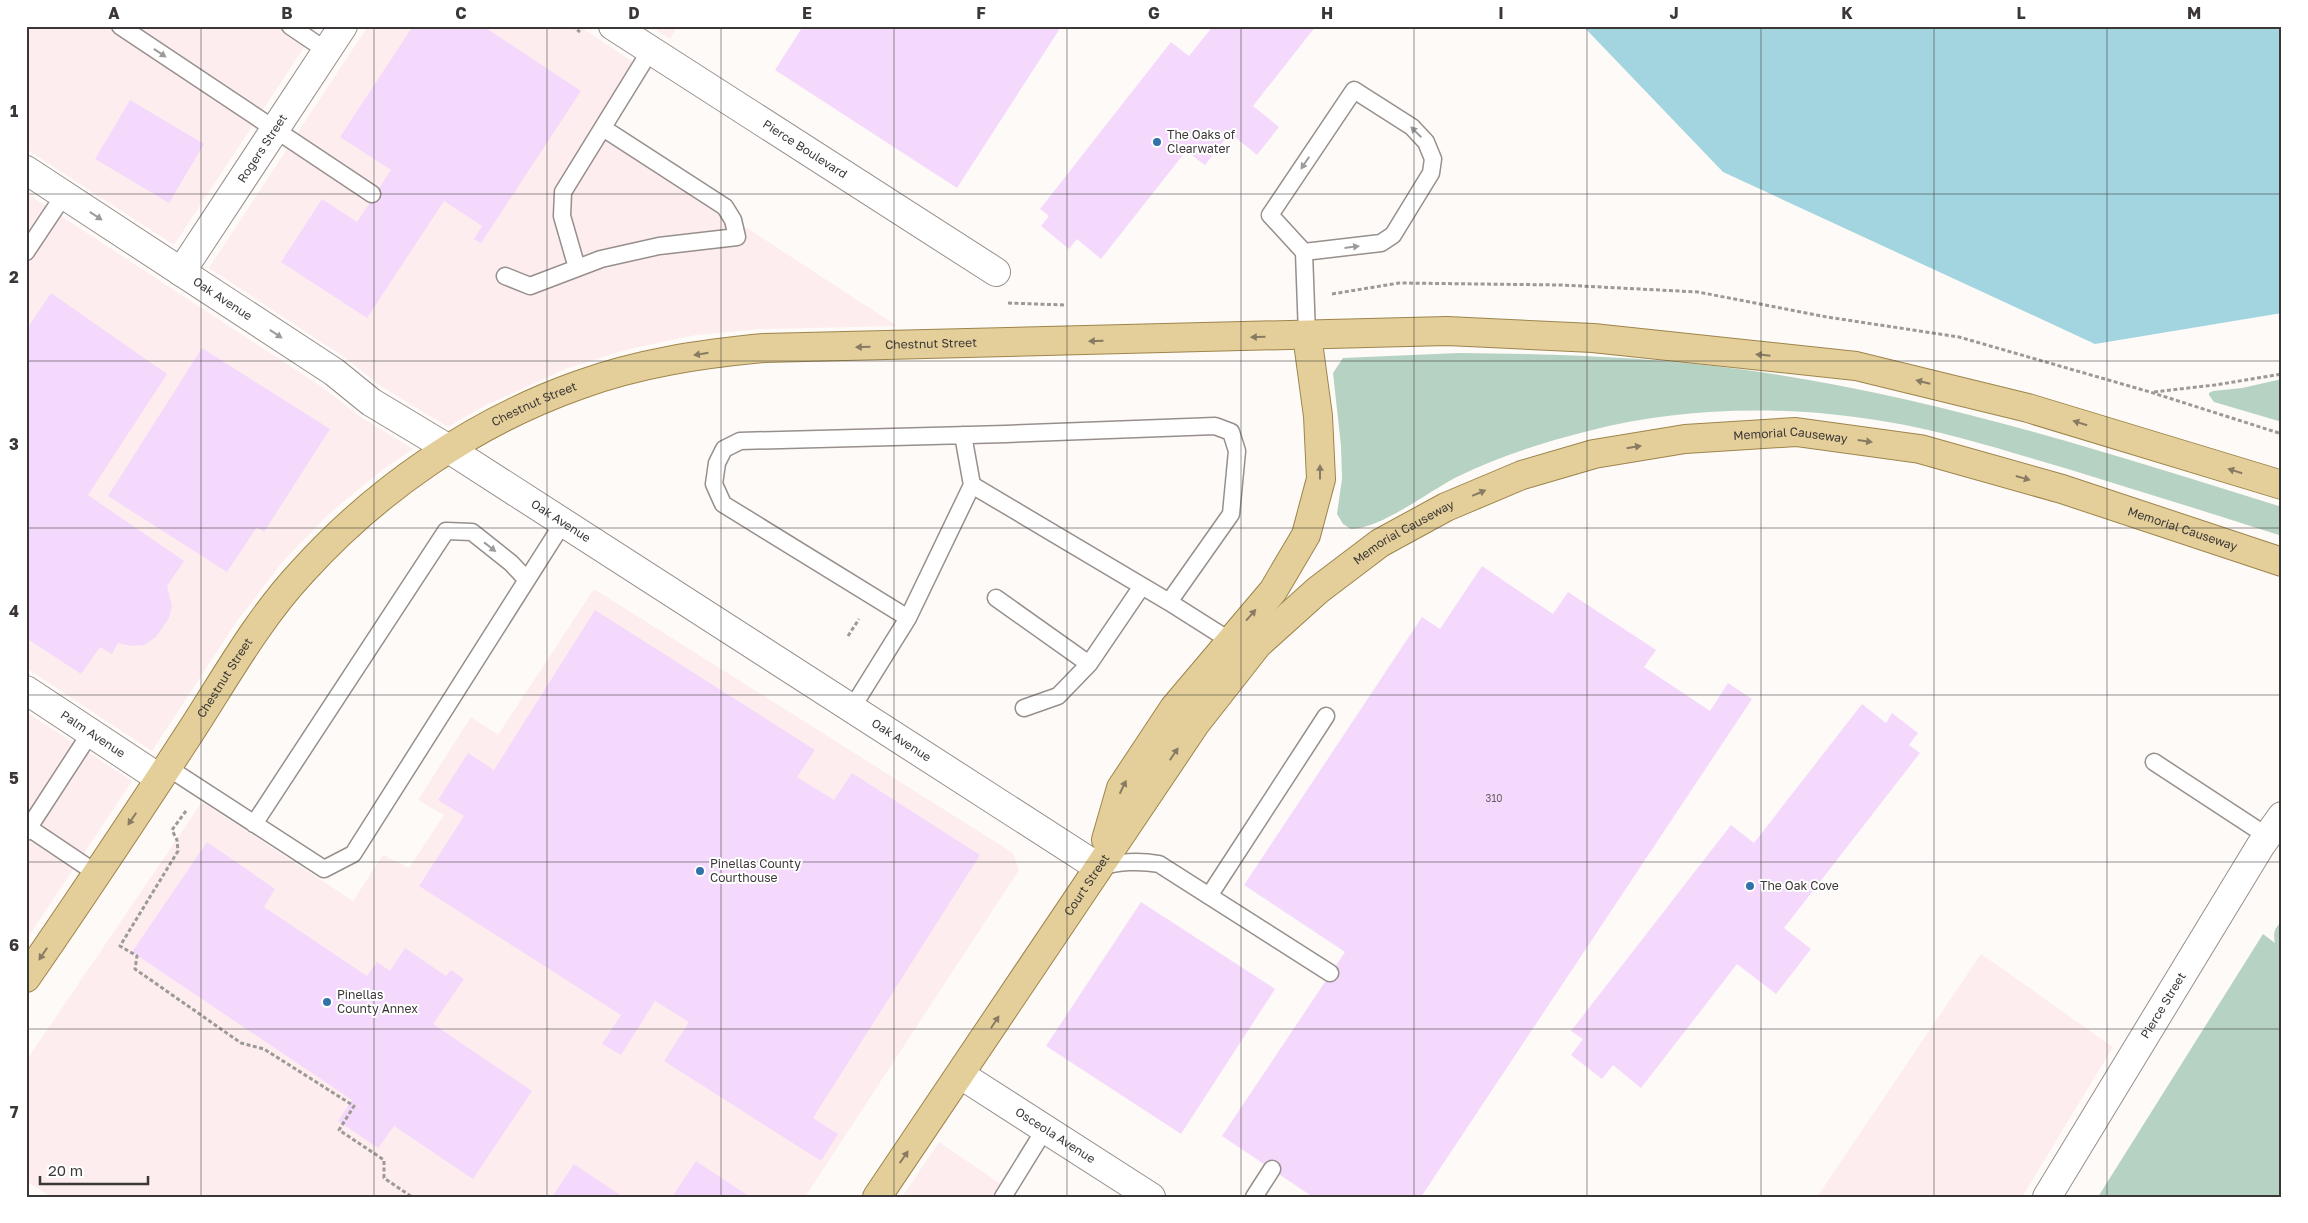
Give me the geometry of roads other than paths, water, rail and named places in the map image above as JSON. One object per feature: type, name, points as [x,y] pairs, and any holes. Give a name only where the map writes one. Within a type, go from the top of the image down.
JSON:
[{"type":"main road","points":[[1098,867],[1122,788],[1174,708],[1273,591],[1306,535],[1321,479],[1318,416],[1307,335],[1447,331],[1593,338],[1856,366],[2028,408],[2282,485]]},
{"type":"main road","name":"Chestnut Street","points":[[26,978],[255,632],[300,573],[345,527],[396,485],[449,449],[494,423],[578,385],[636,368],[700,354],[764,348],[1307,335]]},
{"type":"main road","name":"Memorial Causeway","points":[[1318,590],[1380,544],[1446,507],[1522,474],[1594,454],[1686,439],[1796,432],[1920,449],[2062,489],[2282,562]]},
{"type":"main road","name":"Court Street","points":[[877,1197],[961,1075],[1098,867],[1196,723],[1258,644],[1318,590]]},
{"type":"street","name":"Rogers Street","points":[[181,272],[343,26]]},
{"type":"street","name":"Pierce Boulevard","points":[[612,26],[996,272]]},
{"type":"street","name":"Oak Avenue","points":[[26,170],[334,372],[371,402],[449,449],[1098,867]]},
{"type":"street","name":"Palm Avenue","points":[[26,690],[91,732],[163,772]]},
{"type":"street","name":"Pierce Street","points":[[2046,1197],[2274,826]]},
{"type":"street","name":"Osceola Avenue","points":[[961,1075],[1046,1129],[1138,1193]]},
{"type":"lane","points":[[120,26],[372,194]]},
{"type":"lane","points":[[290,26],[327,51]]},
{"type":"lane","points":[[577,268],[562,216],[563,192],[650,51]]},
{"type":"lane","points":[[1304,252],[1381,243],[1393,234],[1431,173],[1434,159],[1426,142],[1412,127],[1354,90],[1270,215],[1304,252],[1307,335]]},
{"type":"lane","points":[[505,276],[530,286],[601,258],[659,246],[737,237],[733,220],[725,207],[603,128]]},
{"type":"lane","points":[[26,252],[64,195]]},
{"type":"lane","points":[[908,618],[723,504],[714,484],[717,463],[724,449],[740,441],[1215,426],[1231,432],[1237,451],[1231,514],[1168,602]]},
{"type":"lane","points":[[852,708],[908,618],[972,485],[963,435]]},
{"type":"lane","points":[[972,485],[1230,640]]},
{"type":"lane","points":[[163,772],[254,824],[324,869],[353,854],[563,523]]},
{"type":"lane","points":[[254,824],[446,531],[472,532],[511,563],[527,580]]},
{"type":"lane","points":[[1024,708],[1058,696],[1089,664],[1142,586]]},
{"type":"lane","points":[[996,598],[1089,664]]},
{"type":"lane","points":[[1209,896],[1326,716]]},
{"type":"lane","points":[[91,732],[27,830],[96,874]]},
{"type":"lane","points":[[2154,762],[2274,826]]},
{"type":"lane","points":[[1098,867],[1122,862],[1141,861],[1159,864],[1330,974]]},
{"type":"lane","points":[[1003,1197],[1046,1129]]},
{"type":"lane","points":[[1254,1197],[1272,1170]]},
{"type":"water","points":[[1583,26],[2282,26],[2282,313],[2095,344],[1723,172]]},
{"type":"place","name":"The Oaks of Clearwater","points":[[1157,142]]},
{"type":"place","name":"Pinellas County Courthouse","points":[[700,871]]},
{"type":"place","name":"The Oak Cove","points":[[1750,886]]},
{"type":"place","name":"Pinellas County Annex","points":[[327,1002]]}]
